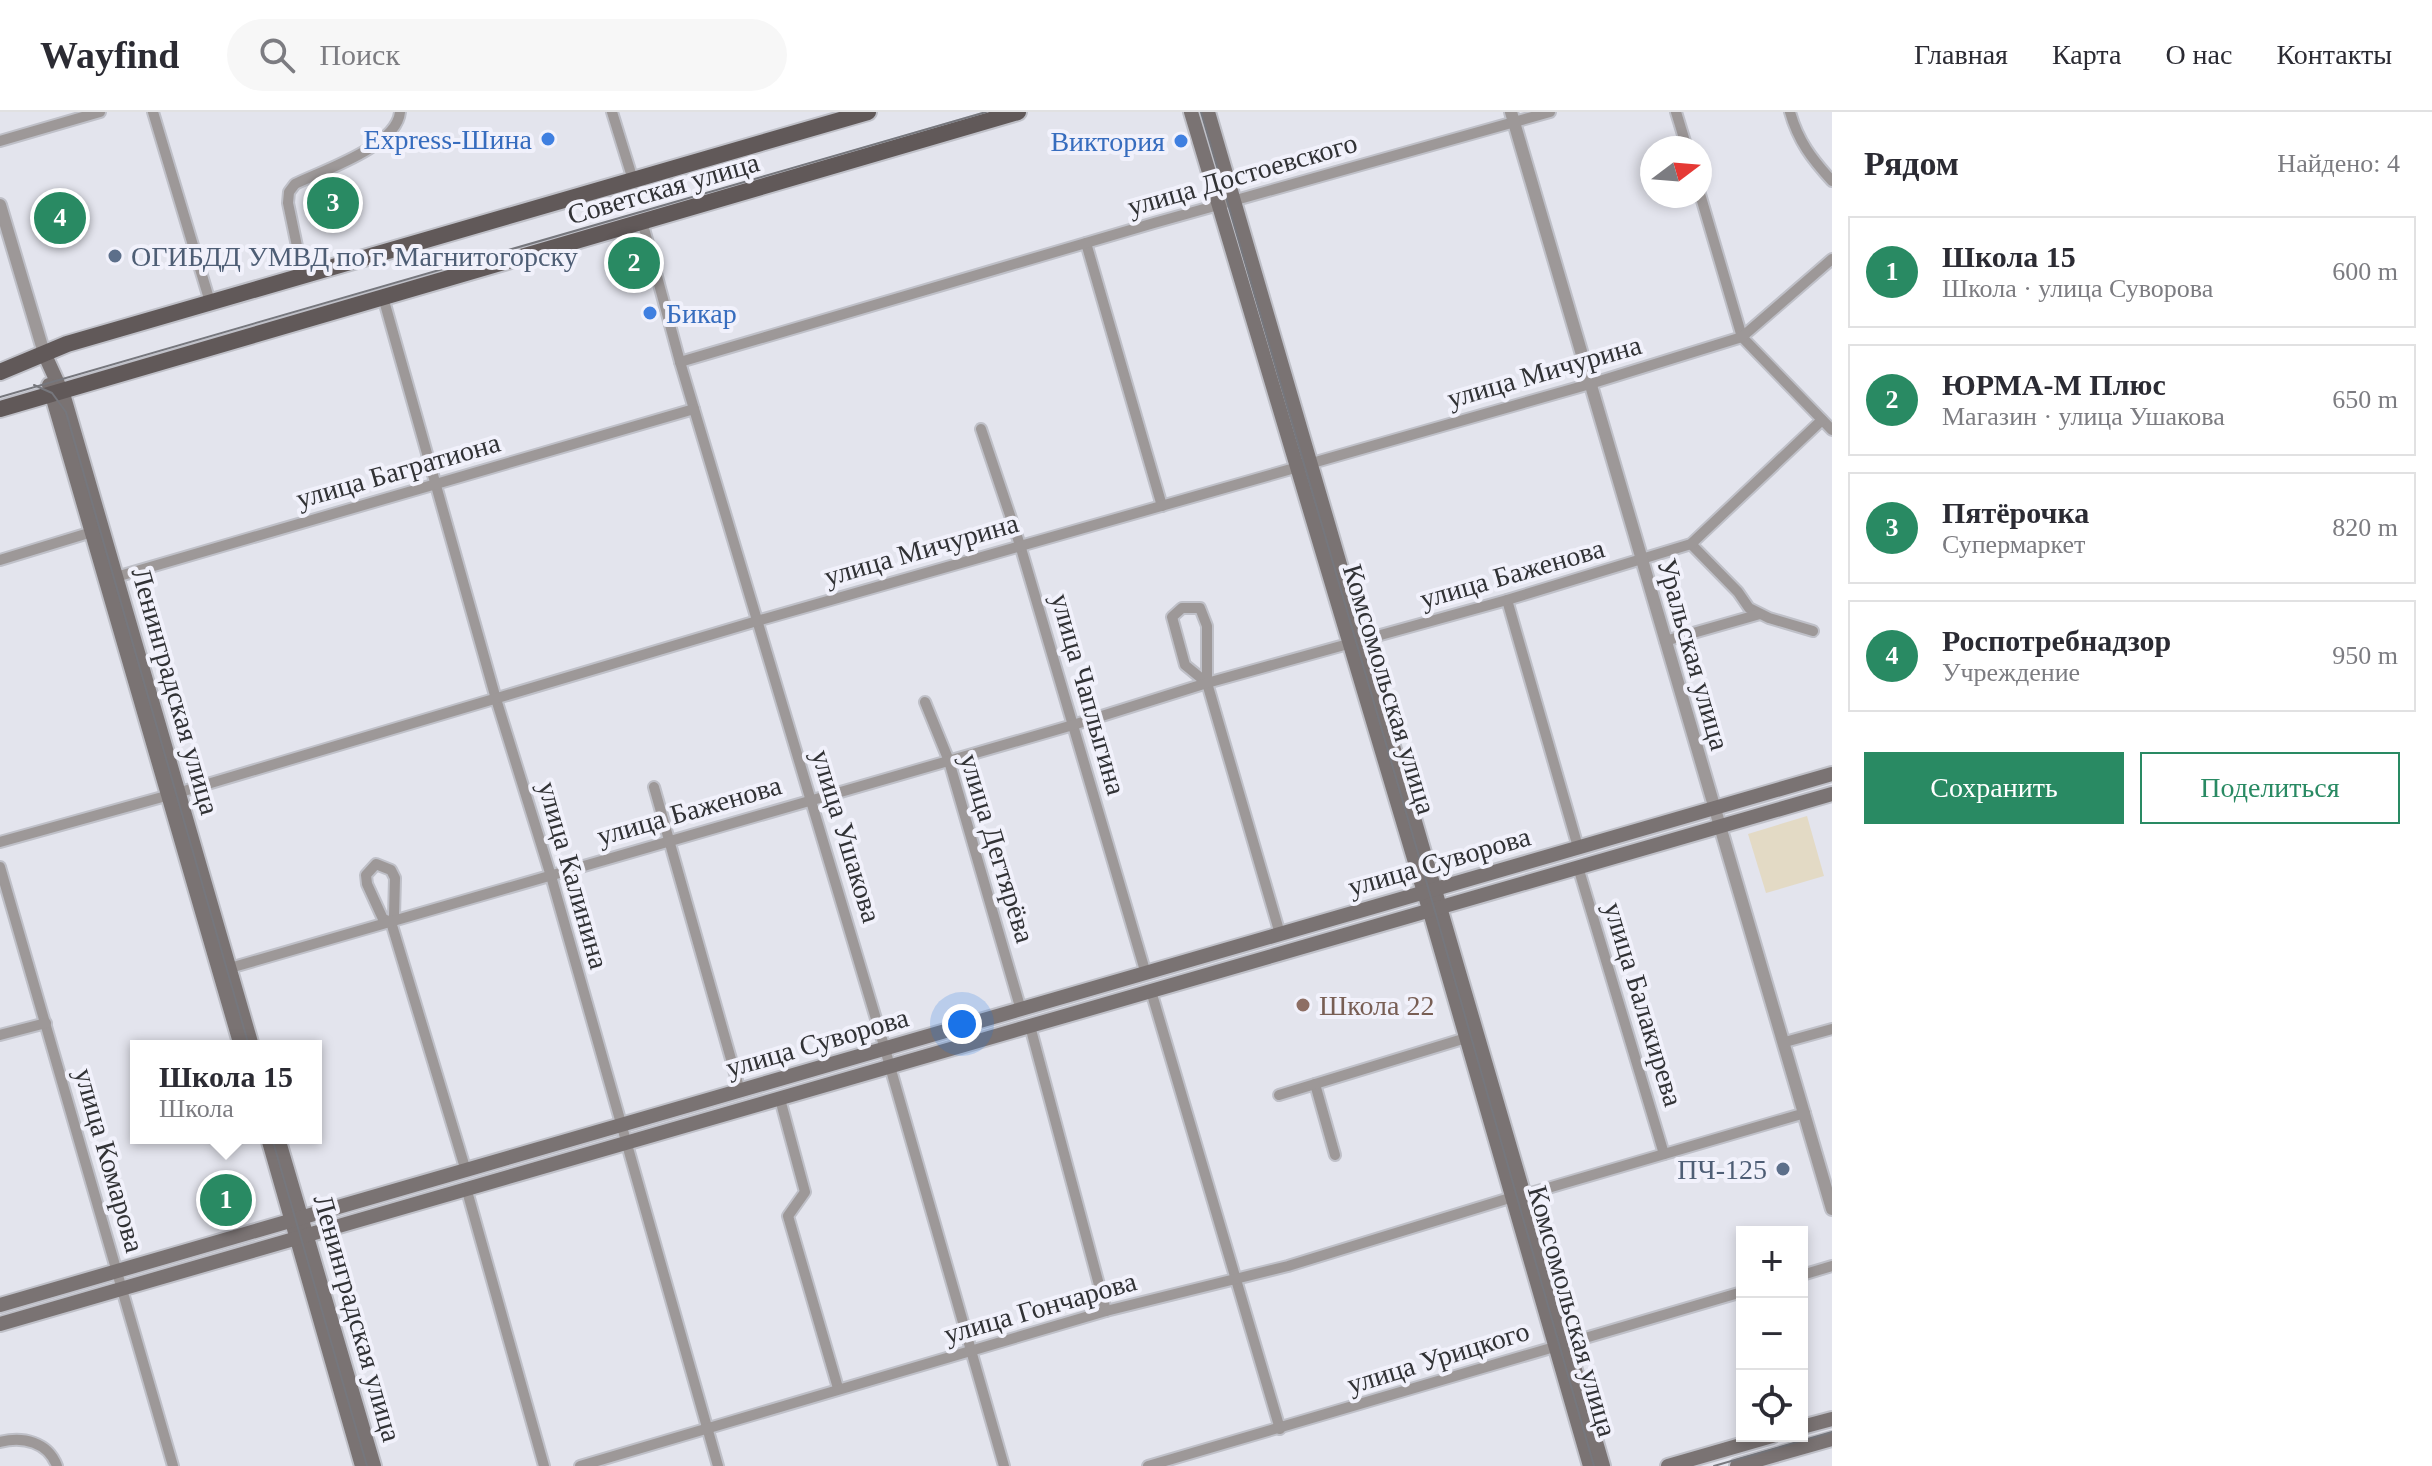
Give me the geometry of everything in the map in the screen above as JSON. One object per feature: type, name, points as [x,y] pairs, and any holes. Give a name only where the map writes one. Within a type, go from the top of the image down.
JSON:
[{"type":"main road","name":"Советская улица","points":[[0,372],[44,353],[210,302],[868,112]]},
{"type":"main road","name":"Советская улица","points":[[0,409],[1018,112]]},
{"type":"main road","name":"Комсомольская улица","points":[[1191,112],[1218,204],[1304,464]]},
{"type":"main road","name":"Комсомольская улица","points":[[1208,112],[1304,464],[1561,1344],[1590,1466]]},
{"type":"main road","name":"Ленинградская улица","points":[[44,353],[116,577],[239,1040]]},
{"type":"main road","name":"Ленинградская улица","points":[[56,393],[92,532],[250,1040]]},
{"type":"main road","name":"улица Суворова","points":[[0,1305],[1832,774]]},
{"type":"main road","name":"улица Суворова","points":[[0,1324],[1832,794]]},
{"type":"main road","name":"Комсомольская улица","points":[[1435,909],[1466,1038],[1519,1196]]},
{"type":"main road","name":"Ленинградская улица","points":[[270,1144],[297,1220]]},
{"type":"main road","name":"Ленинградская улица","points":[[279,1144],[362,1466]]},
{"type":"main road","name":"Ленинградская улица","points":[[301,1237],[374,1466]]},
{"type":"main road","name":"Комсомольская улица","points":[[1561,1344],[1603,1466]]},
{"type":"main road","points":[[1808,1425],[1832,1419]]},
{"type":"main road","points":[[1737,1466],[1832,1439]]},
{"type":"main road","points":[[1668,1466],[1751,1442]]},
{"type":"street","points":[[0,141],[100,112]]},
{"type":"street","points":[[153,112],[210,302]]},
{"type":"street","points":[[303,275],[288,203],[289,192],[295,184],[366,151],[389,136],[399,124],[400,112]]},
{"type":"street","points":[[612,112],[633,180]]},
{"type":"street","name":"улица Достоевского","points":[[680,362],[1513,117],[1550,112]]},
{"type":"street","points":[[1676,112],[1683,136]]},
{"type":"street","points":[[1790,112],[1807,154],[1832,181]]},
{"type":"street","name":"Уральская улица","points":[[1513,117],[1832,1209]]},
{"type":"street","name":"Ленинградская улица","points":[[0,205],[44,353]]},
{"type":"street","points":[[1704,208],[1742,337],[1832,430]]},
{"type":"street","name":"улица Ушакова","points":[[642,221],[680,362],[885,1049],[1004,1466]]},
{"type":"street","points":[[1086,243],[1162,506]]},
{"type":"street","name":"улица Мичурина","points":[[0,842],[174,794],[1020,545],[1590,384],[1742,337],[1832,259]]},
{"type":"street","name":"улица Калинина","points":[[383,297],[718,1466]]},
{"type":"street","name":"улица Багратиона","points":[[116,577],[694,409]]},
{"type":"street","name":"улица Баженова","points":[[230,968],[1073,725],[1207,683],[1507,600],[1691,544],[1822,420]]},
{"type":"street","name":"улица Чаплыгина","points":[[981,429],[1020,545],[1146,974]]},
{"type":"street","points":[[0,560],[92,532]]},
{"type":"street","points":[[1691,544],[1738,592],[1749,608],[1813,631]]},
{"type":"street","points":[[1507,600],[1578,847]]},
{"type":"street","points":[[1207,683],[1185,665],[1172,617],[1182,608],[1200,608],[1207,626],[1207,683],[1280,934]]},
{"type":"street","points":[[1665,641],[1760,614]]},
{"type":"street","name":"улица Дегтярёва","points":[[925,702],[949,761],[1021,1010]]},
{"type":"street","points":[[654,787],[740,1091]]},
{"type":"street","points":[[391,922],[383,919],[367,884],[366,875],[376,864],[391,870],[395,878],[394,917],[391,922],[466,1171]]},
{"type":"street","name":"улица Комарова","points":[[0,867],[173,1466]]},
{"type":"street","name":"улица Балакирева","points":[[1578,867],[1664,1154]]},
{"type":"street","points":[[1151,991],[1280,1429]]},
{"type":"street","points":[[0,1035],[46,1023]]},
{"type":"street","points":[[1030,1026],[1106,1311]]},
{"type":"street","points":[[1785,1042],[1832,1029]]},
{"type":"street","points":[[1279,1095],[1466,1038]]},
{"type":"street","points":[[1315,1084],[1335,1155]]},
{"type":"street","points":[[780,1099],[805,1192],[788,1216],[838,1388]]},
{"type":"street","name":"улица Гончарова","points":[[580,1466],[838,1388],[1106,1311],[1238,1280],[1805,1113]]},
{"type":"street","points":[[467,1191],[544,1466]]},
{"type":"street","points":[[1808,1273],[1832,1266]]},
{"type":"street","name":"улица Урицкого","points":[[1148,1466],[1736,1294]]},
{"type":"street","points":[[0,1442],[32,1441],[48,1450],[57,1466]]},
{"type":"shaded area","points":[[1807,816],[1824,876],[1766,893],[1748,834]]},
{"type":"tram line","points":[[0,397],[986,112]]},
{"type":"tram line","points":[[1201,112],[1594,1466]]},
{"type":"tram line","points":[[34,385],[52,393],[66,412],[247,1040]]},
{"type":"tram line","points":[[274,1144],[367,1466]]},
{"type":"tram line","points":[[1714,1466],[1832,1432]]},
{"type":"place","name":"Express-Шина","points":[[548,139]]},
{"type":"place","name":"Виктория","points":[[1181,141]]},
{"type":"place","name":"Пятёрочка","points":[[333,203]]},
{"type":"place","name":"Роспотребнадзор","points":[[60,218]]},
{"type":"place","name":"ОГИБДД УМВД по г. Магнитогорску","points":[[115,256]]},
{"type":"place","name":"ЮРМА-М Плюс","points":[[634,263]]},
{"type":"place","name":"Бикар","points":[[650,313]]},
{"type":"place","name":"Школа 22","points":[[1303,1005]]},
{"type":"place","name":"ПЧ-125","points":[[1783,1169]]},
{"type":"place","name":"Школа 15","points":[[226,1200]]}]
